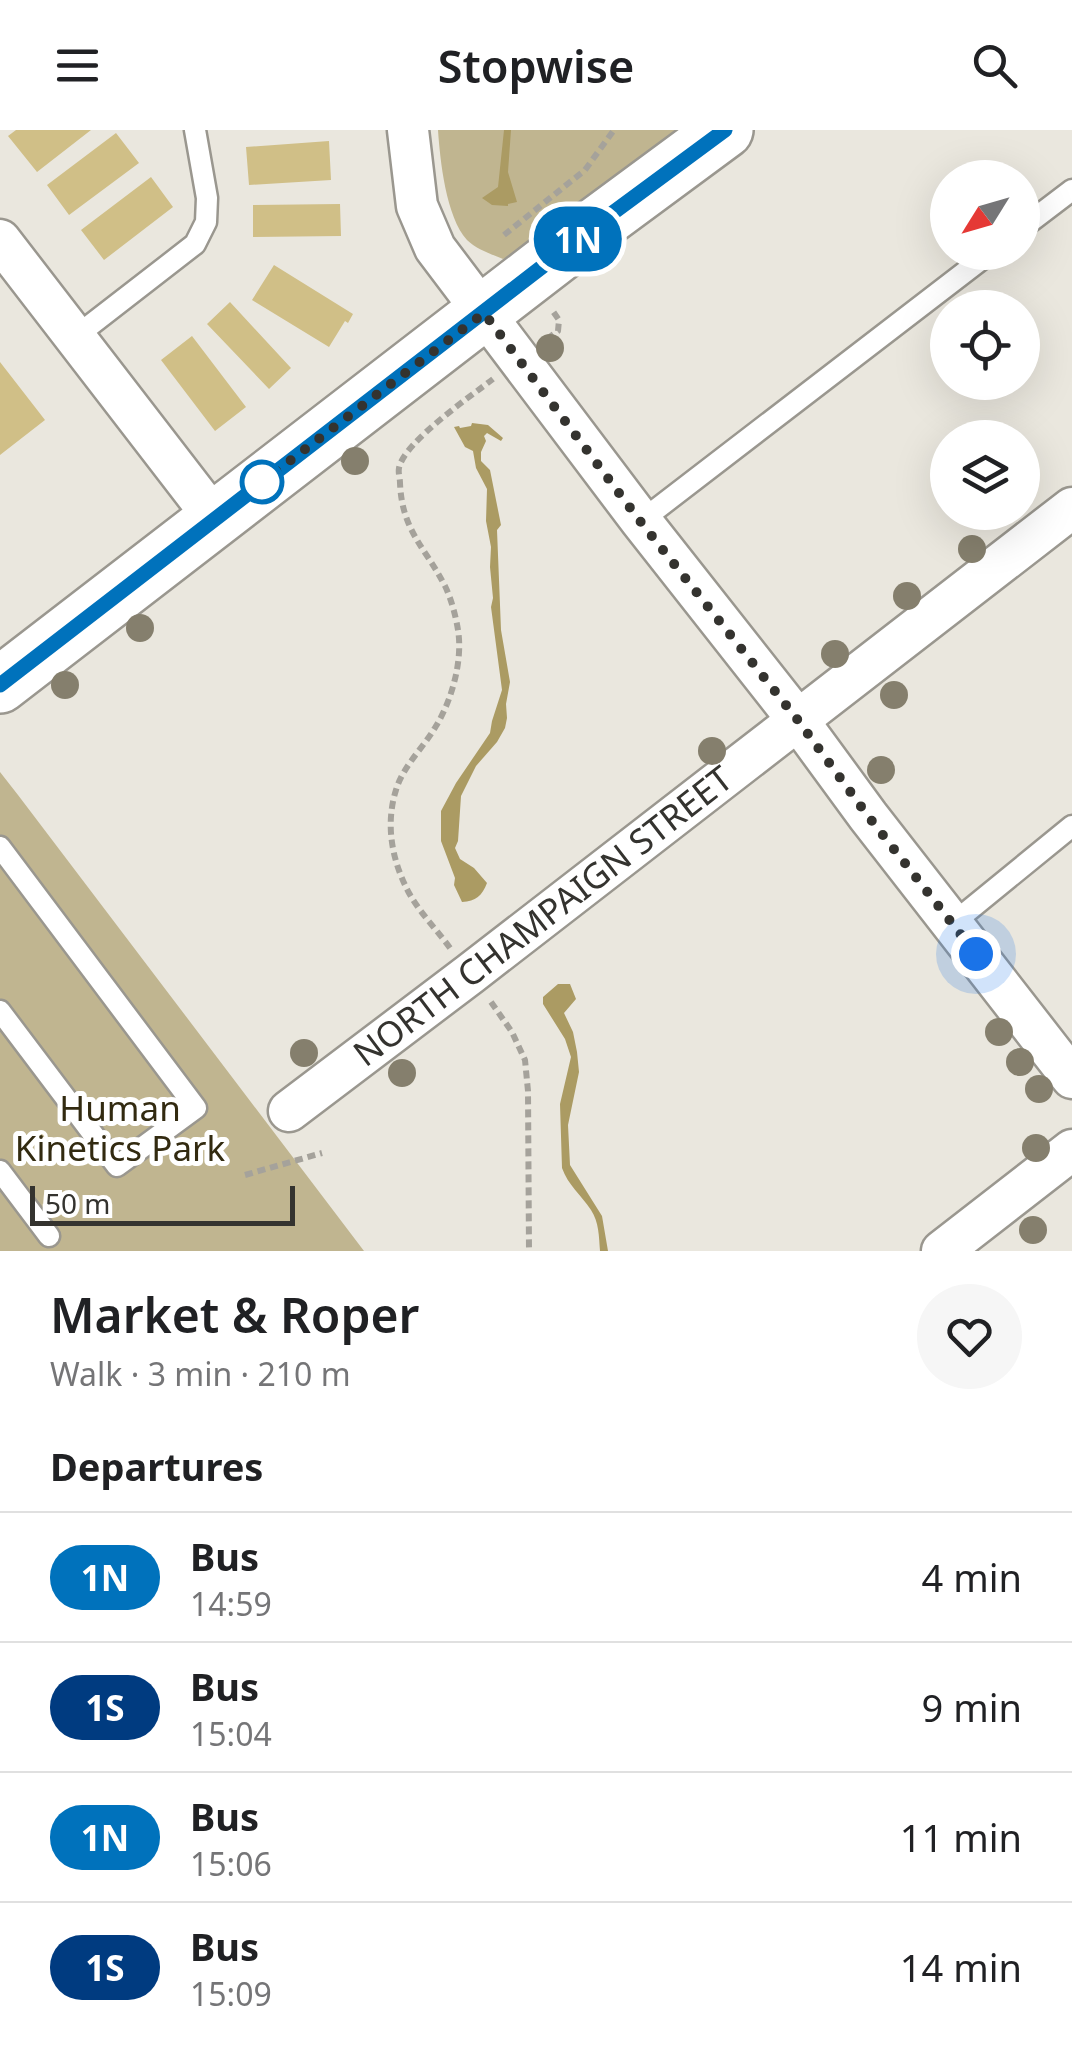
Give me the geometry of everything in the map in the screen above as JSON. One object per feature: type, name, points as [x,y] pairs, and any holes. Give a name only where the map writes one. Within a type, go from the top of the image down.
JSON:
[{"type":"main road","points":[[0,685],[595,226],[726,130]]},
{"type":"street","points":[[408,130],[418,206],[435,248],[640,521],[1072,1078]]},
{"type":"street","points":[[0,240],[215,518]]},
{"type":"street","name":"NORTH CHAMPAIGN STREET","points":[[289,1110],[1072,508]]},
{"type":"street","points":[[942,1251],[1072,1150]]},
{"type":"lane","points":[[75,337],[195,244],[206,222],[207,198],[195,130]]},
{"type":"lane","points":[[1040,214],[1072,190]]},
{"type":"lane","points":[[640,521],[968,270]]},
{"type":"lane","points":[[952,924],[1072,826]]},
{"type":"lane","points":[[0,847],[196,1108],[117,1166],[0,1011]]},
{"type":"lane","points":[[0,1172],[49,1236]]},
{"type":"path","points":[[507,246],[501,238],[585,170],[614,130]]},
{"type":"path","points":[[534,348],[558,331],[559,320],[550,308]]},
{"type":"path","points":[[455,954],[410,894],[393,856],[390,826],[396,788],[448,702],[458,660],[458,630],[446,588],[410,530],[399,468],[406,452],[423,435],[492,380]]},
{"type":"path","points":[[485,994],[526,1060],[529,1251]]},
{"type":"path","points":[[246,1175],[322,1153]]},
{"type":"green space","points":[[438,130],[684,130],[531,246],[503,259],[475,246],[460,230],[445,188]]},
{"type":"green space","name":"Human Kinetics Park","points":[[0,772],[18,795],[364,1251],[0,1251]]},
{"type":"shaded area","points":[[504,130],[511,130],[508,172],[517,202],[508,206],[492,205],[482,198],[498,187]]},
{"type":"shaded area","points":[[488,425],[503,438],[501,441],[487,433],[484,436],[481,461],[490,470],[501,525],[497,530],[501,630],[510,682],[505,728],[476,766],[461,796],[455,848],[460,859],[487,883],[478,897],[462,902],[441,841],[441,811],[490,733],[502,690],[491,607],[487,489],[476,468],[473,451],[465,447],[454,427]]},
{"type":"shaded area","points":[[558,984],[570,984],[576,999],[564,1013],[573,1032],[579,1072],[568,1125],[570,1165],[602,1216],[608,1251],[600,1251],[594,1215],[562,1168],[560,1104],[571,1057],[565,1039],[543,1004],[543,997]]},
{"type":"building","points":[[16,130],[91,130],[37,172],[8,136]]},
{"type":"building","points":[[116,133],[139,163],[69,215],[47,185]]},
{"type":"building","points":[[329,141],[331,180],[249,185],[246,147]]},
{"type":"building","points":[[151,177],[173,207],[104,260],[81,230]]},
{"type":"building","points":[[340,204],[341,236],[253,237],[253,205]]},
{"type":"building","points":[[274,265],[353,314],[329,347],[252,300]]},
{"type":"building","points":[[230,302],[291,368],[269,389],[207,324]]},
{"type":"building","points":[[192,336],[246,407],[215,431],[161,360]]},
{"type":"building","points":[[0,362],[45,420],[0,455]]},
{"type":"bus line","name":"1N","points":[[0,685],[725,130]]},
{"type":"route","points":[[262,482],[484,313],[976,954]]}]
